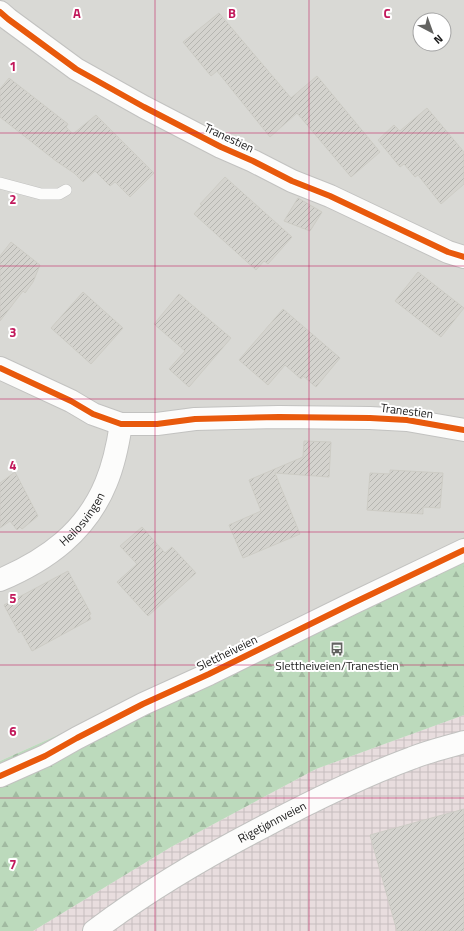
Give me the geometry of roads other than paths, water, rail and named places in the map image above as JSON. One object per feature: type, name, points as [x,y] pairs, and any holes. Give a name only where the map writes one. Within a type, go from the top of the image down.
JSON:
[{"type":"street","name":"Tranestien","points":[[3,20],[76,69],[144,108],[220,147],[330,196],[448,252],[464,257]]},
{"type":"street","name":"Tranestien","points":[[0,368],[71,401],[93,414],[122,424],[157,424],[210,418],[370,418],[407,420],[464,430]]},
{"type":"street","name":"Heilosvingen","points":[[0,580],[50,554],[78,529],[94,509],[106,483],[116,451],[122,424]]},
{"type":"street","name":"Slettheiveien","points":[[0,776],[45,756],[144,704],[464,550]]},
{"type":"street","name":"Rigetjønnveien","points":[[94,931],[188,867],[296,809],[412,758],[464,742]]},
{"type":"lane","points":[[0,183],[41,194],[59,194],[66,190]]},
{"type":"place","name":"Slettheiveien/Tranestien","points":[[337,649]]}]
